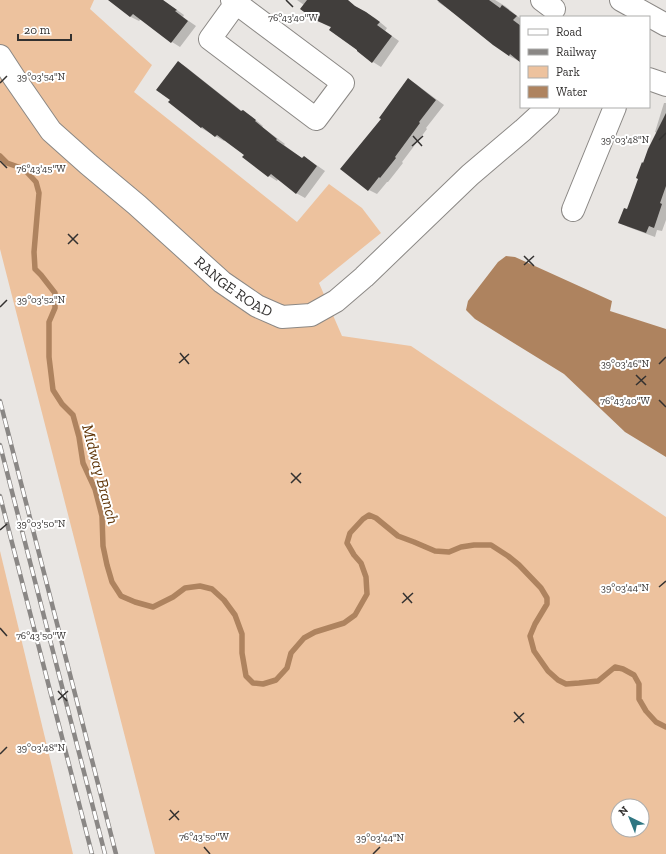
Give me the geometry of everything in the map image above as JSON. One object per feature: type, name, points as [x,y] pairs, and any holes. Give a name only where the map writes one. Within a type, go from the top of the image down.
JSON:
[{"type":"street","points":[[234,1],[343,83],[316,119],[210,39],[234,1]]},
{"type":"street","points":[[620,6],[644,16]]},
{"type":"street","points":[[650,18],[666,25]]},
{"type":"street","name":"RANGE ROAD","points":[[0,56],[51,131],[137,205],[222,282],[257,306],[282,317],[311,315],[336,301],[364,277],[470,175],[524,130],[547,108]]},
{"type":"street","points":[[650,79],[666,85]]},
{"type":"street","points":[[573,210],[615,108]]},
{"type":"green space","points":[[0,0],[94,0],[90,9],[152,65],[134,92],[297,222],[329,184],[362,208],[381,233],[319,283],[342,336],[411,346],[666,517],[666,854],[155,854],[0,249]]},
{"type":"green space","points":[[0,551],[73,854],[0,854]]},
{"type":"water","points":[[506,256],[515,257],[612,301],[610,311],[666,329],[666,457],[625,432],[564,374],[475,319],[466,310],[468,301],[498,262]]},
{"type":"building","points":[[108,0],[163,0],[177,10],[175,11],[188,21],[171,43],[133,14],[130,17]]},
{"type":"building","points":[[307,0],[348,0],[380,22],[377,25],[392,36],[372,63],[329,30],[331,27],[315,20],[300,9]]},
{"type":"building","points":[[437,0],[489,0],[500,8],[502,5],[517,16],[513,20],[520,25],[520,62],[510,54],[509,56]]},
{"type":"building","points":[[178,61],[241,111],[243,110],[256,120],[255,121],[277,139],[276,140],[302,158],[304,156],[317,166],[296,194],[271,174],[268,177],[242,157],[244,155],[217,135],[215,137],[202,127],[201,128],[168,102],[170,100],[156,90]]},
{"type":"building","points":[[408,78],[436,100],[419,122],[420,123],[395,157],[396,158],[368,191],[340,169],[381,119],[379,118]]},
{"type":"building","points":[[666,113],[666,186],[654,228],[649,226],[646,233],[618,223],[624,208],[627,209],[638,179],[636,178],[642,162],[643,163],[648,149]]},
{"type":"waterway","name":"Midway Branch","points":[[0,156],[7,163],[24,169],[36,182],[39,193],[34,252],[35,269],[55,293],[55,308],[49,322],[49,357],[53,390],[62,404],[73,415],[79,437],[83,463],[95,489],[102,516],[103,546],[107,565],[112,582],[121,596],[153,607],[173,597],[185,588],[200,586],[212,589],[224,600],[235,615],[242,634],[242,653],[246,676],[253,683],[263,684],[276,680],[287,668],[291,653],[304,638],[315,632],[344,623],[355,615],[367,594],[366,577],[361,563],[347,543],[350,533],[363,519],[369,515],[376,518],[398,536],[435,551],[449,552],[461,547],[491,545],[508,556],[541,588],[547,598],[547,604],[535,624],[530,636],[534,651],[548,671],[558,680],[566,684],[598,681],[615,667],[623,669],[634,675],[639,684],[639,699],[646,711],[656,722],[666,727]]},
{"type":"railway","points":[[0,401],[116,854]]},
{"type":"railway","points":[[0,445],[105,854]]},
{"type":"railway","points":[[0,496],[92,854]]}]
